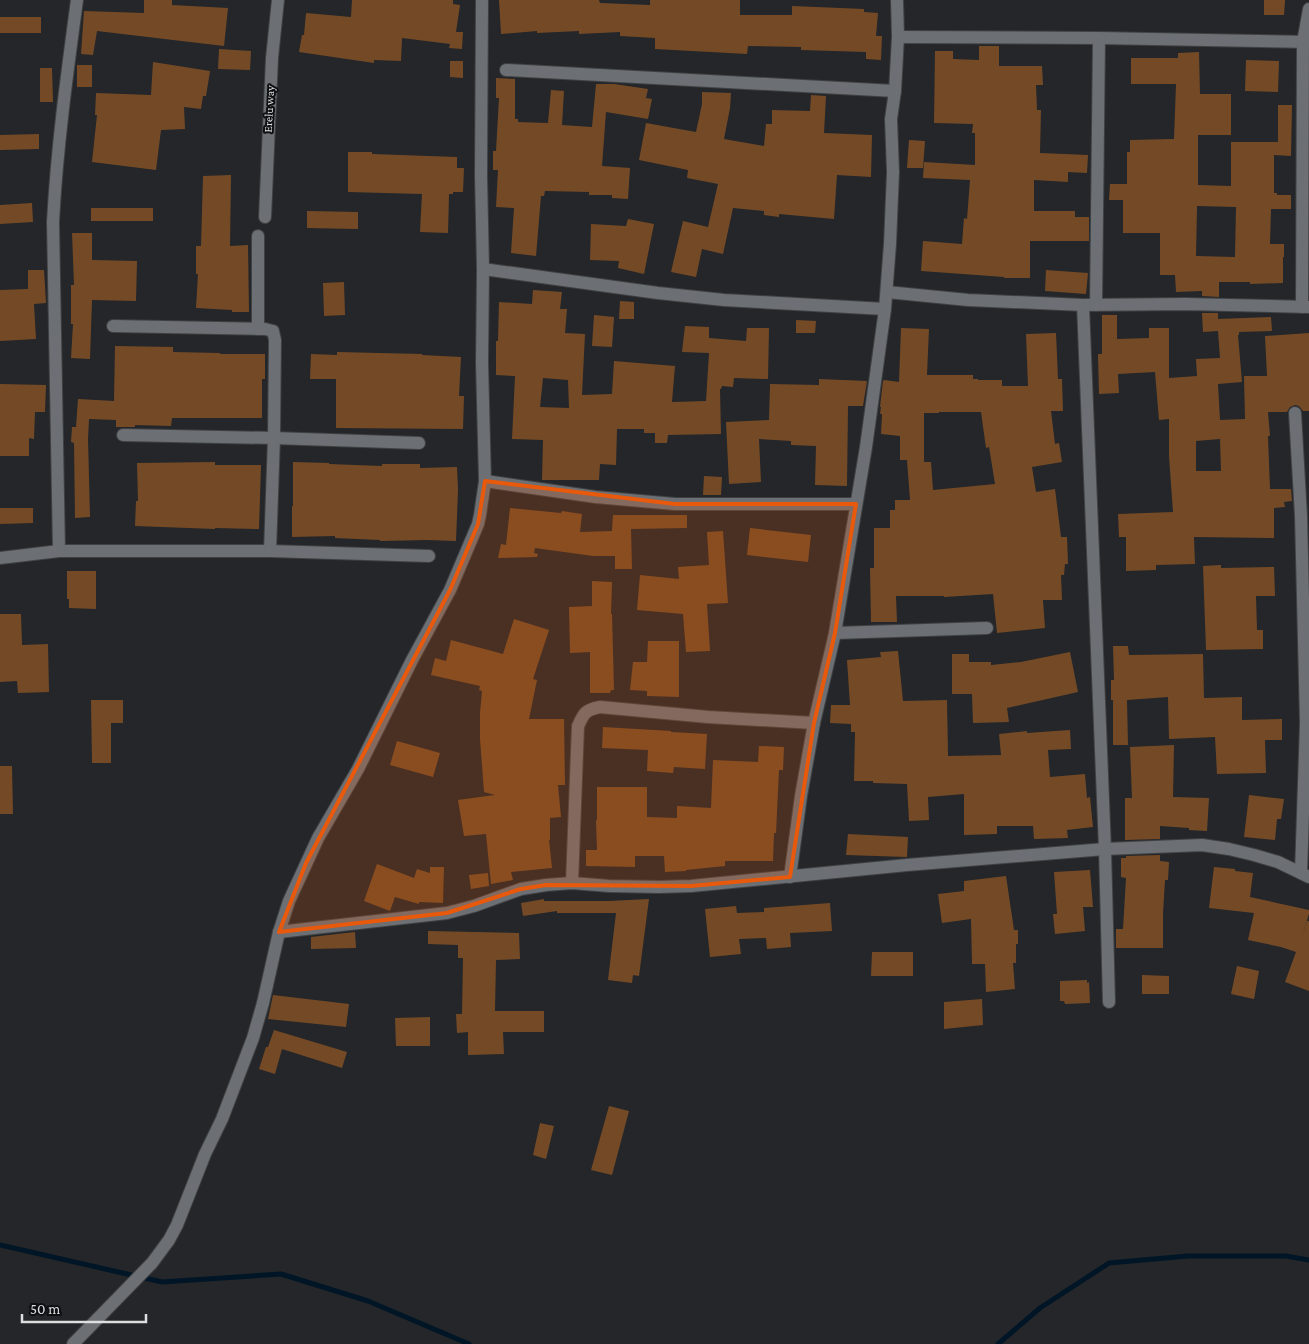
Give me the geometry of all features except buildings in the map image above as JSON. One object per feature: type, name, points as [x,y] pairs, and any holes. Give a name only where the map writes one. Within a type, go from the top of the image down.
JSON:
[{"type":"street","points":[[59,550],[53,222],[61,117],[77,0]]},
{"type":"street","name":"Erelu way","points":[[265,218],[272,58],[278,0]]},
{"type":"street","points":[[73,1344],[152,1263],[169,1240],[222,1119],[253,1038],[279,932],[289,901],[306,863],[362,762],[412,660],[450,590],[478,524],[485,481],[482,363],[482,0]]},
{"type":"street","points":[[790,877],[801,796],[814,723],[835,633],[866,447],[885,309],[893,172],[891,120],[895,91],[898,37],[897,0]]},
{"type":"street","points":[[887,292],[968,300],[1090,305],[1186,304],[1306,307],[1306,42],[1309,10]]},
{"type":"street","points":[[898,37],[1306,42]]},
{"type":"street","points":[[1099,38],[1090,305],[1109,1002]]},
{"type":"street","points":[[506,70],[895,91]]},
{"type":"street","points":[[258,236],[258,329]]},
{"type":"street","points":[[483,269],[658,294],[724,300],[885,309]]},
{"type":"street","points":[[113,326],[258,329],[273,331],[274,438],[270,551]]},
{"type":"street","points":[[279,932],[448,913],[521,889],[572,883],[609,886],[691,886],[849,870],[1105,849],[1202,845],[1254,854],[1278,862],[1305,875],[1308,723],[1305,516],[1295,414]]},
{"type":"street","points":[[123,435],[419,442]]},
{"type":"street","points":[[485,481],[596,497],[675,504],[856,504]]},
{"type":"street","points":[[0,558],[59,550],[270,551],[429,556]]},
{"type":"street","points":[[835,633],[987,628]]},
{"type":"street","points":[[572,883],[578,726],[588,709],[600,707],[708,717],[814,723]]},
{"type":"highlighted area","points":[[485,481],[675,504],[856,504],[835,633],[814,723],[790,877],[691,886],[546,885],[521,889],[447,913],[279,932],[306,863],[450,590],[478,524]]},
{"type":"waterway","points":[[0,1245],[162,1282],[281,1274],[368,1301],[469,1344]]},
{"type":"waterway","points":[[998,1344],[1040,1308],[1109,1263],[1188,1256],[1286,1256],[1309,1260]]}]
